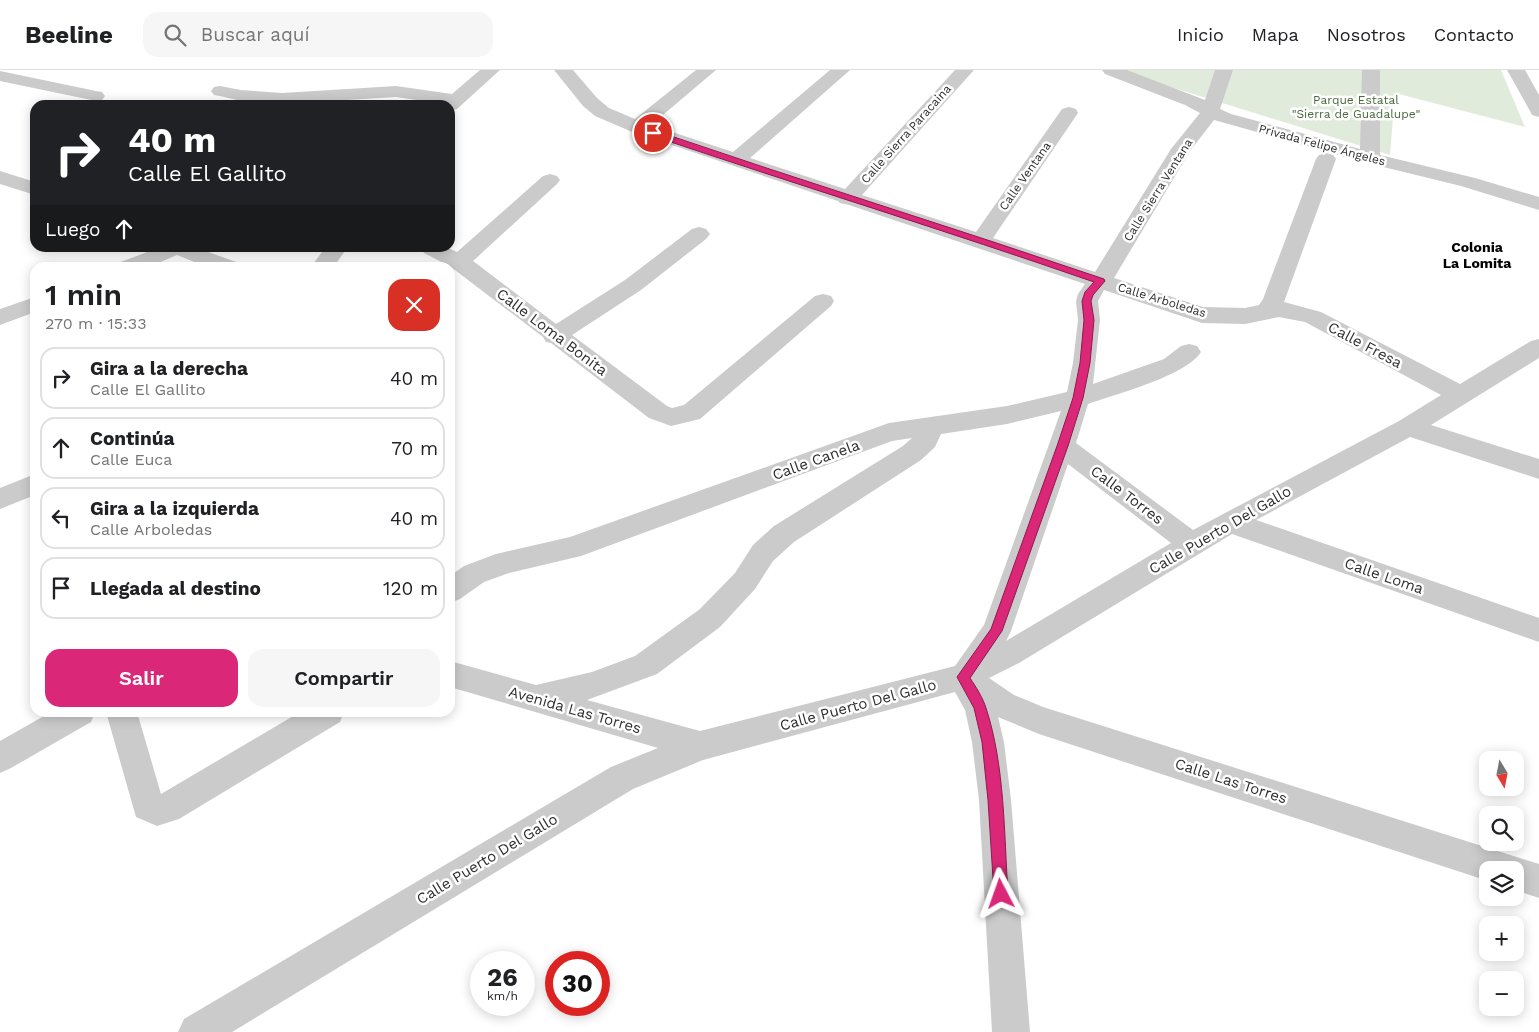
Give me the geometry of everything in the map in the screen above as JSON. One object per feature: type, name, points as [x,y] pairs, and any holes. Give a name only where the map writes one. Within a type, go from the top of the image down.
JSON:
[{"type":"street","points":[[455,101],[492,70]]},
{"type":"street","name":"Calle Arboledas","points":[[562,70],[590,102],[602,112],[636,128],[735,162],[981,240],[1202,315],[1245,316],[1267,310]]},
{"type":"street","points":[[636,128],[707,70]]},
{"type":"street","points":[[735,162],[841,70]]},
{"type":"street","name":"Calle Sierra Paracaina","points":[[847,199],[965,70]]},
{"type":"street","name":"Privada Felipe Ángeles","points":[[1111,70],[1192,102],[1224,118],[1370,158],[1468,182],[1539,204]]},
{"type":"street","name":"Calle Sierra Ventana","points":[[964,677],[996,631],[1078,398],[1085,363],[1088,329],[1087,301],[1089,294],[1110,270],[1181,148],[1210,112],[1224,70]]},
{"type":"street","points":[[1370,158],[1371,70]]},
{"type":"street","points":[[1516,70],[1539,110]]},
{"type":"street","points":[[0,76],[96,96]]},
{"type":"street","points":[[220,91],[239,96],[264,99],[398,92],[438,100]]},
{"type":"street","name":"Calle Ventana","points":[[981,240],[1069,112]]},
{"type":"street","points":[[1267,310],[1274,300],[1326,159]]},
{"type":"street","points":[[459,262],[550,180]]},
{"type":"street","points":[[554,336],[633,285],[699,234]]},
{"type":"street","points":[[141,262],[167,252]]},
{"type":"street","points":[[188,252],[215,262]]},
{"type":"street","name":"Calle Loma Bonita","points":[[442,252],[459,262],[554,336],[658,412],[672,417],[690,413],[823,301]]},
{"type":"street","points":[[0,317],[30,306]]},
{"type":"street","name":"Calle Fresa","points":[[1267,310],[1294,311],[1313,317],[1459,394]]},
{"type":"street","name":"Calle Puerto Del Gallo","points":[[197,1032],[622,778],[700,746],[964,677],[1009,654],[1229,522],[1408,427],[1459,394],[1539,347]]},
{"type":"street","name":"Calle Canela","points":[[455,588],[474,574],[506,562],[571,548],[889,432],[1007,415],[1078,398],[1172,365],[1189,352]]},
{"type":"street","points":[[535,699],[592,685],[646,665],[710,618],[745,581],[763,553],[784,534],[912,453],[926,440],[932,425]]},
{"type":"street","points":[[1408,427],[1539,469]]},
{"type":"street","name":"Calle Torres","points":[[1062,446],[1192,544]]},
{"type":"street","points":[[0,500],[30,486]]},
{"type":"street","points":[[0,504],[30,505]]},
{"type":"street","name":"Calle Loma","points":[[1229,522],[1539,630]]},
{"type":"street","name":"Avenida Las Torres","points":[[455,675],[700,746]]},
{"type":"street","points":[[964,677],[980,707],[988,742],[995,800],[1010,1032]]},
{"type":"street","name":"Calle Las Torres","points":[[964,677],[1004,705],[1039,720],[1479,861]]},
{"type":"street","points":[[0,758],[71,717]]},
{"type":"street","points":[[122,717],[148,806],[156,810],[167,808],[321,717]]},
{"type":"street","points":[[1524,876],[1539,881]]},
{"type":"green space","name":"Parque Estatal \"Sierra de Guadalupe\"","points":[[1116,70],[1501,70],[1525,127],[1395,93],[1390,155]]},
{"type":"district","name":"Colonia La Lomita","points":[[1477,256]]},
{"type":"route","points":[[653,133],[735,162],[981,240],[1100,281],[1089,294],[1087,301],[1089,320],[1085,363],[1078,398],[1062,446],[996,631],[964,677],[980,707],[988,742],[995,800],[1001,894]]}]
